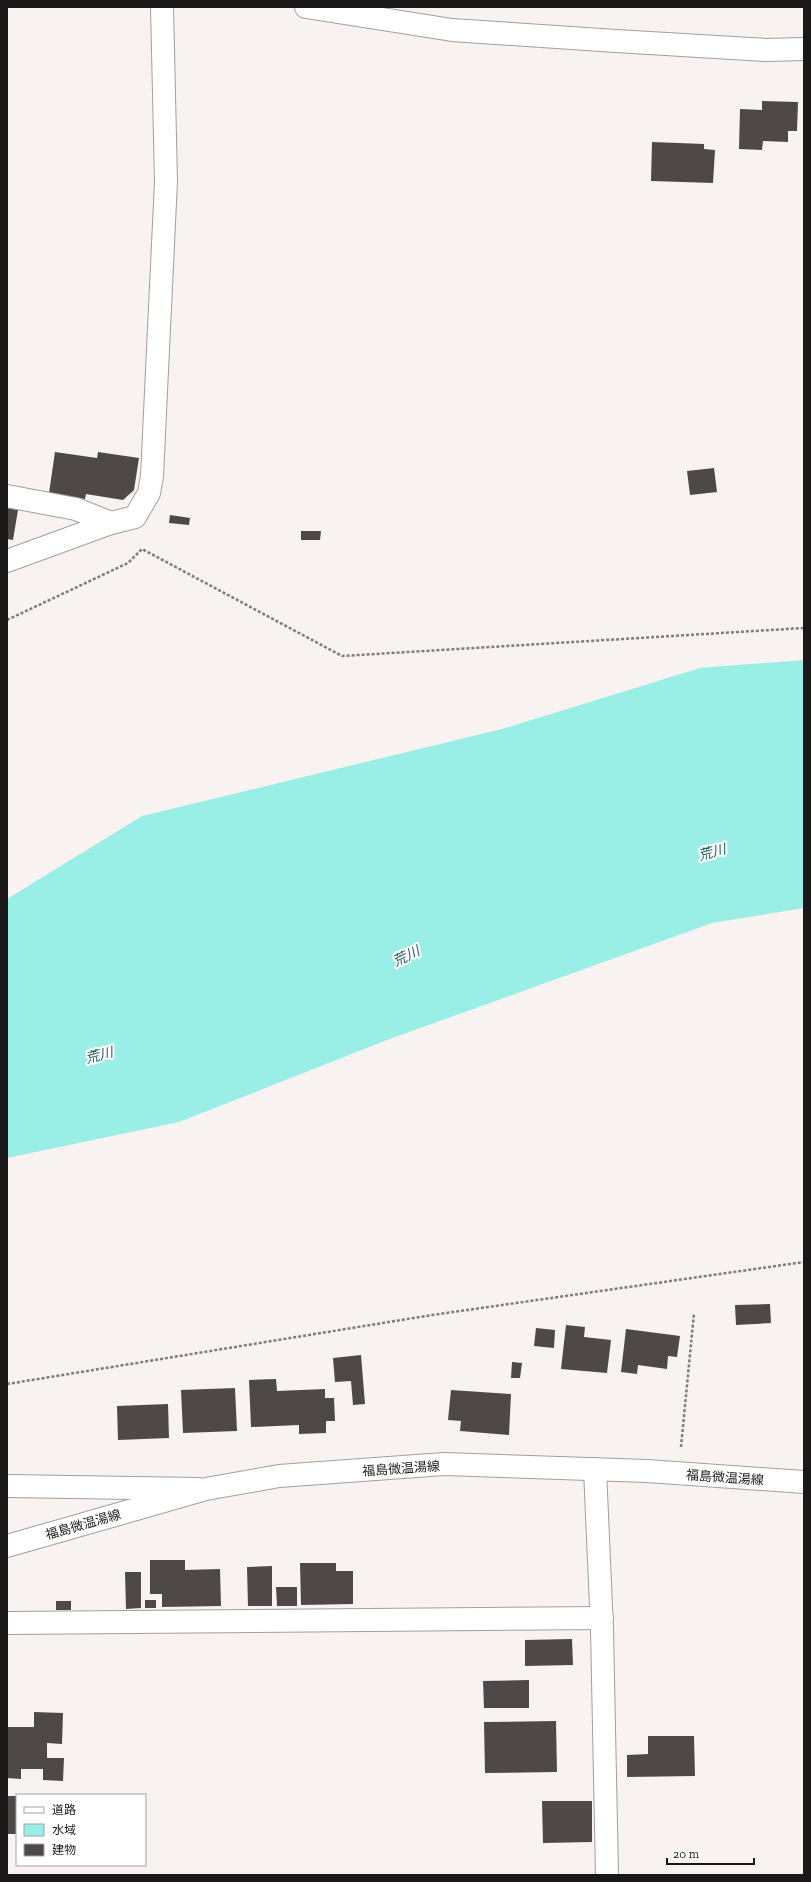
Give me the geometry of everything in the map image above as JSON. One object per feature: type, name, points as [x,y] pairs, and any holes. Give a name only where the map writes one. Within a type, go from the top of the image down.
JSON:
[{"type":"street","points":[[7,561],[111,523],[135,517],[149,493],[152,476],[166,181],[162,7]]},
{"type":"street","points":[[306,7],[402,15],[452,30],[766,50],[804,50]]},
{"type":"street","points":[[7,496],[76,509],[111,523]]},
{"type":"street","name":"福島微温湯線","points":[[7,1546],[206,1489],[279,1476],[444,1464],[678,1473],[804,1482]]},
{"type":"street","points":[[595,1470],[602,1618],[607,1875]]},
{"type":"street","points":[[7,1486],[206,1489]]},
{"type":"street","points":[[7,1623],[602,1618]]},
{"type":"path","points":[[7,620],[128,563],[142,549],[342,656],[804,628]]},
{"type":"path","points":[[7,1384],[432,1315],[804,1262]]},
{"type":"path","points":[[678,1473],[694,1313]]},
{"type":"water","name":"荒川","points":[[804,660],[804,908],[712,923],[387,1040],[179,1122],[7,1158],[7,899],[142,816],[502,729],[700,668]]},
{"type":"building","points":[[762,101],[798,102],[797,131],[788,131],[788,142],[763,141],[762,150],[739,149],[740,109],[762,110]]},
{"type":"building","points":[[652,142],[704,144],[704,149],[715,150],[713,183],[651,181]]},
{"type":"building","points":[[55,452],[97,458],[98,452],[139,458],[134,490],[123,500],[86,494],[85,499],[49,493]]},
{"type":"building","points":[[714,468],[717,492],[690,495],[687,471]]},
{"type":"building","points":[[7,508],[18,510],[13,540],[7,539]]},
{"type":"building","points":[[170,515],[190,518],[189,525],[169,523]]},
{"type":"building","points":[[301,531],[321,531],[320,540],[301,540]]},
{"type":"building","points":[[770,1304],[771,1323],[736,1325],[735,1305]]},
{"type":"building","points":[[566,1325],[585,1327],[584,1337],[611,1340],[607,1373],[561,1369]]},
{"type":"building","points":[[536,1328],[555,1330],[554,1348],[534,1346]]},
{"type":"building","points":[[626,1329],[680,1336],[677,1357],[668,1356],[667,1369],[638,1365],[637,1374],[621,1372]]},
{"type":"building","points":[[361,1355],[365,1404],[353,1405],[351,1381],[335,1382],[333,1358]]},
{"type":"building","points":[[512,1362],[522,1363],[520,1378],[511,1378]]},
{"type":"building","points":[[276,1379],[277,1391],[325,1389],[325,1398],[334,1398],[335,1421],[326,1421],[326,1433],[299,1434],[299,1425],[251,1427],[249,1380]]},
{"type":"building","points":[[235,1388],[237,1431],[183,1433],[181,1390]]},
{"type":"building","points":[[451,1390],[511,1394],[509,1435],[460,1431],[461,1421],[448,1420]]},
{"type":"building","points":[[168,1404],[169,1438],[118,1440],[117,1406]]},
{"type":"building","points":[[150,1560],[185,1560],[185,1570],[220,1569],[221,1606],[162,1607],[162,1594],[150,1594]]},
{"type":"building","points":[[300,1563],[336,1563],[336,1571],[353,1571],[353,1604],[301,1605]]},
{"type":"building","points":[[272,1566],[272,1606],[248,1606],[247,1567]]},
{"type":"building","points":[[125,1572],[141,1572],[141,1608],[126,1609]]},
{"type":"building","points":[[276,1587],[297,1587],[297,1606],[277,1606]]},
{"type":"building","points":[[145,1600],[156,1600],[156,1608],[145,1608]]},
{"type":"building","points":[[56,1601],[71,1601],[71,1610],[56,1610]]},
{"type":"building","points":[[572,1639],[573,1665],[525,1666],[525,1640]]},
{"type":"building","points":[[529,1680],[529,1708],[484,1708],[483,1681]]},
{"type":"building","points":[[34,1712],[63,1713],[62,1744],[47,1743],[47,1758],[64,1758],[63,1781],[43,1780],[43,1769],[21,1769],[21,1779],[7,1778],[7,1727],[34,1727]]},
{"type":"building","points":[[556,1721],[557,1772],[485,1773],[484,1722]]},
{"type":"building","points":[[648,1736],[694,1736],[695,1776],[627,1777],[627,1755],[648,1754]]},
{"type":"building","points":[[7,1796],[16,1796],[16,1834],[7,1834]]},
{"type":"building","points":[[542,1801],[592,1801],[592,1842],[543,1843]]}]
